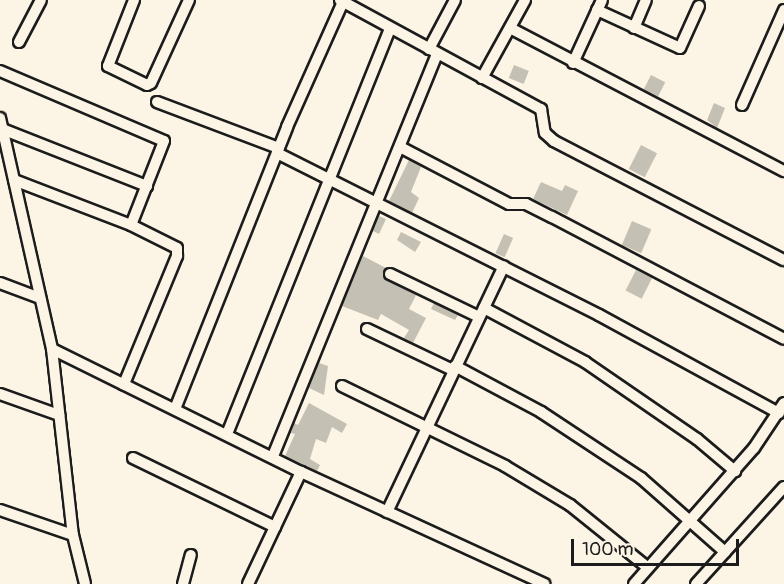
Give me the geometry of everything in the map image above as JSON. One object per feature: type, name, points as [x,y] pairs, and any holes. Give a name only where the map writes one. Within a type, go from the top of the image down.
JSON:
[{"type":"street","points":[[19,42],[41,0]]},
{"type":"street","points":[[134,0],[108,66],[147,85],[189,0]]},
{"type":"street","points":[[273,456],[378,203],[433,52],[455,0]]},
{"type":"street","points":[[482,78],[525,0]]},
{"type":"street","points":[[634,28],[646,0]]},
{"type":"street","points":[[175,409],[278,150],[341,1],[541,109],[545,133],[554,141],[784,260]]},
{"type":"street","points":[[573,63],[599,5],[634,28],[681,47],[699,6]]},
{"type":"street","points":[[742,105],[784,10]]},
{"type":"street","points":[[227,434],[327,177],[390,28]]},
{"type":"street","points":[[510,28],[573,63],[784,171]]},
{"type":"street","points":[[0,71],[164,141],[131,225]]},
{"type":"street","points":[[157,102],[278,150],[781,408],[735,471],[634,584]]},
{"type":"street","points":[[1,123],[147,186]]},
{"type":"street","points":[[1,123],[52,349],[74,535],[85,584]]},
{"type":"street","points":[[400,147],[509,204],[526,204],[552,216],[784,339]]},
{"type":"street","points":[[14,180],[131,225],[178,251],[124,384]]},
{"type":"street","points":[[387,512],[504,266]]},
{"type":"street","points":[[390,274],[481,312],[585,362],[697,439],[735,471]]},
{"type":"street","points":[[0,283],[40,298]]},
{"type":"street","points":[[367,329],[454,368],[541,412],[641,478],[725,552]]},
{"type":"street","points":[[52,349],[273,456],[301,472],[544,584]]},
{"type":"street","points":[[342,386],[427,425],[570,505],[647,567]]},
{"type":"street","points":[[0,394],[59,415]]},
{"type":"street","points":[[133,458],[275,527]]},
{"type":"street","points":[[248,584],[301,472]]},
{"type":"street","points":[[696,584],[784,487]]},
{"type":"street","points":[[0,510],[74,535]]},
{"type":"street","points":[[183,584],[191,555]]},
{"type":"building","points":[[514,65],[529,71],[524,84],[509,78]]},
{"type":"building","points":[[651,75],[665,82],[658,97],[644,89]]},
{"type":"building","points":[[714,103],[725,108],[717,128],[707,120]]},
{"type":"building","points":[[641,145],[657,153],[645,177],[629,169]]},
{"type":"building","points":[[409,160],[421,167],[411,192],[419,198],[412,213],[389,201]]},
{"type":"building","points":[[541,182],[562,191],[565,185],[578,191],[567,215],[533,199]]},
{"type":"building","points":[[379,216],[386,219],[379,234],[373,231]]},
{"type":"building","points":[[632,221],[651,229],[641,253],[622,245]]},
{"type":"building","points":[[401,232],[421,242],[415,252],[397,240]]},
{"type":"building","points":[[504,234],[513,238],[505,257],[495,253]]},
{"type":"building","points":[[363,256],[386,268],[383,274],[386,280],[416,295],[409,309],[426,318],[413,343],[404,338],[409,330],[381,314],[378,320],[342,306]]},
{"type":"building","points":[[636,270],[652,278],[642,299],[626,290]]},
{"type":"building","points":[[434,303],[458,315],[455,320],[431,309]]},
{"type":"building","points":[[319,363],[328,366],[324,395],[309,388]]},
{"type":"building","points":[[309,403],[347,424],[342,433],[332,427],[326,443],[316,439],[310,459],[320,465],[317,471],[285,456],[295,434],[291,433],[294,423],[298,425]]}]
